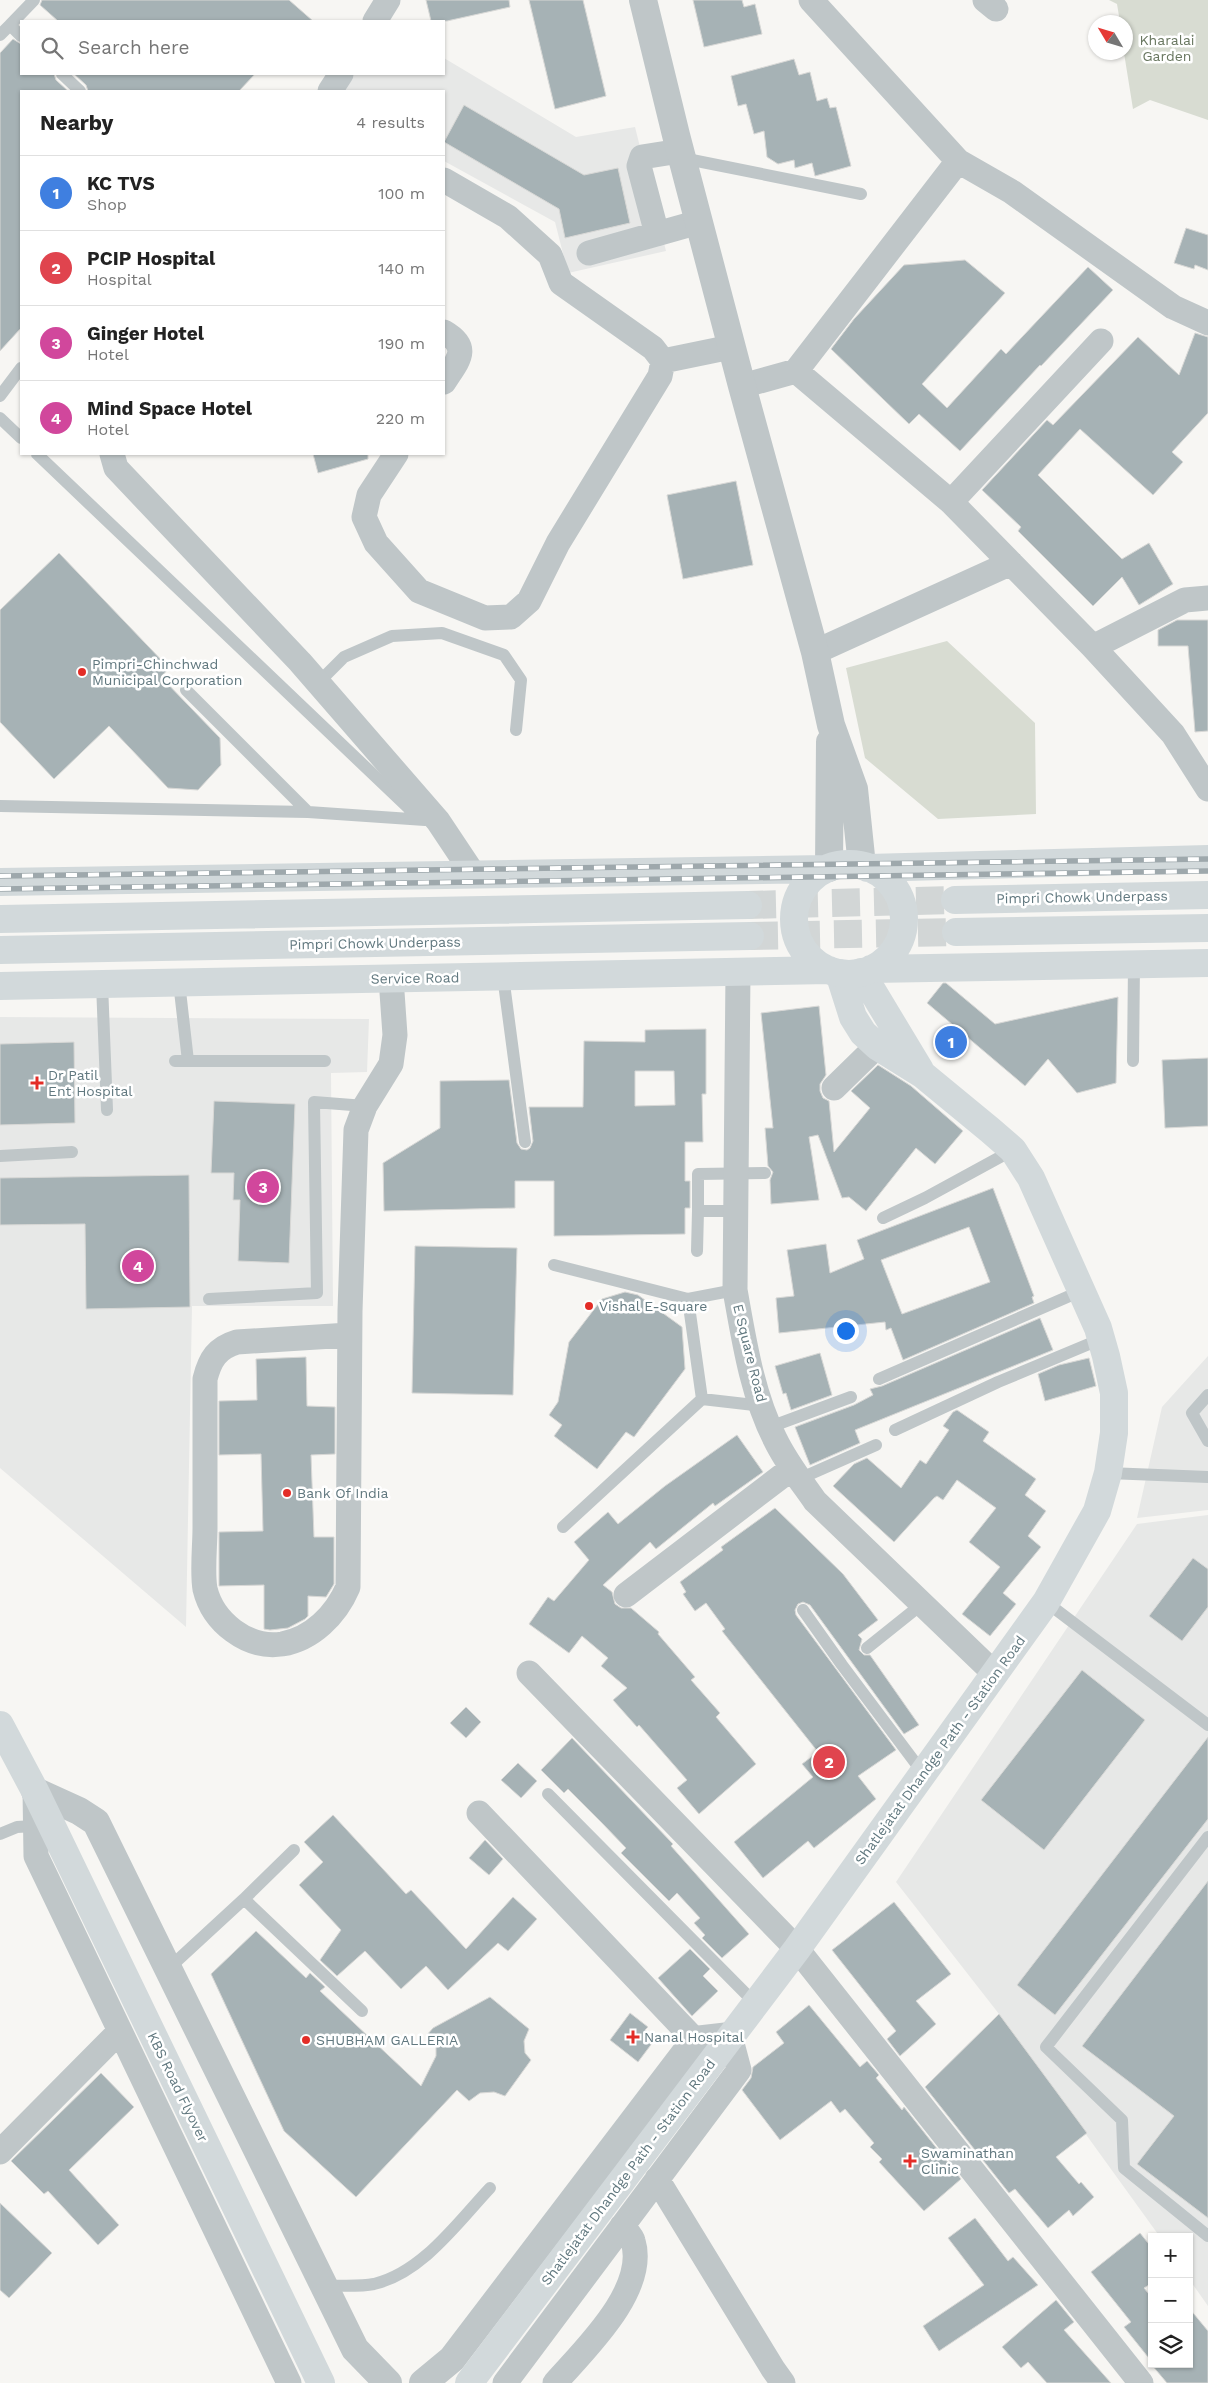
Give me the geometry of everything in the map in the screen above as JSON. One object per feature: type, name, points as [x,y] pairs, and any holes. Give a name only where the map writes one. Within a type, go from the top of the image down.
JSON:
[{"type":"main road","points":[[0,882],[828,868],[847,864],[865,867],[1208,859]]},
{"type":"main road","points":[[828,868],[817,874],[802,890],[794,910],[795,932],[804,951],[819,966],[850,971],[880,964],[895,948],[900,938],[903,917],[902,906],[893,887],[878,872],[865,867]]},
{"type":"main road","name":"Pimpri Chowk Underpass","points":[[955,900],[1208,894]]},
{"type":"main road","points":[[0,919],[748,905]]},
{"type":"main road","points":[[956,932],[1208,928]]},
{"type":"main road","name":"Pimpri Chowk Underpass","points":[[0,950],[750,936]]},
{"type":"main road","name":"Service Road","points":[[0,986],[1208,963]]},
{"type":"main road","name":"Shatlejatat Dhandge Path - Station Road","points":[[469,2383],[797,1949],[1046,1602],[1097,1511],[1108,1473],[1114,1433],[1114,1393],[1101,1339],[1032,1178],[1013,1150],[922,1074],[877,1046],[863,1033],[853,1017],[850,971]]},
{"type":"main road","name":"Shatlejatat Dhandge Path - Station Road","points":[[850,971],[922,1074]]},
{"type":"main road","name":"KBS Road Flyover","points":[[0,1725],[35,1791],[321,2383]]},
{"type":"street","points":[[376,20],[388,0]]},
{"type":"street","points":[[643,0],[731,347],[816,652],[831,725],[854,789],[865,867]]},
{"type":"street","points":[[811,0],[958,161],[1012,192],[1173,307],[1208,323]]},
{"type":"street","points":[[331,90],[340,75]]},
{"type":"street","points":[[657,234],[638,166],[639,160],[642,157],[681,154]]},
{"type":"street","points":[[742,386],[796,371],[958,161]]},
{"type":"street","points":[[445,181],[508,217],[550,255],[560,283],[653,348],[663,360]]},
{"type":"street","points":[[589,253],[699,222]]},
{"type":"street","points":[[445,333],[454,338],[460,346],[460,358],[445,380]]},
{"type":"street","points":[[950,502],[1100,341]]},
{"type":"street","points":[[663,360],[731,347]]},
{"type":"street","points":[[395,455],[369,495],[364,517],[376,543],[419,591],[485,618],[511,617],[528,601],[558,543],[660,376],[663,360]]},
{"type":"street","points":[[796,371],[950,502],[1011,563],[1093,647],[1173,734],[1208,789]]},
{"type":"street","points":[[112,455],[116,468],[318,683],[474,874]]},
{"type":"street","points":[[816,652],[1011,563]]},
{"type":"street","points":[[1093,647],[1184,600],[1208,598]]},
{"type":"street","points":[[828,868],[831,725]]},
{"type":"street","name":"E Square Road","points":[[738,972],[735,1290],[742,1333],[754,1382],[766,1416],[795,1474],[815,1501],[994,1673]]},
{"type":"street","points":[[350,1335],[237,1342],[226,1346],[215,1354],[208,1366],[205,1379],[205,1588],[221,1620],[236,1633],[256,1643],[278,1644],[295,1642],[311,1633],[338,1607],[348,1587],[350,1335],[356,1130],[365,1106],[391,1064],[394,1051],[391,978]]},
{"type":"street","points":[[834,1088],[877,1046]]},
{"type":"street","points":[[626,1595],[795,1474]]},
{"type":"street","points":[[529,1672],[797,1949],[1141,2383]]},
{"type":"street","points":[[289,2383],[36,1856],[34,1826],[35,1791],[79,1811],[96,1822],[355,2349],[388,2383]]},
{"type":"street","points":[[479,1813],[695,2040]]},
{"type":"street","points":[[0,2152],[120,2030]]},
{"type":"street","points":[[423,2383],[452,2359],[695,2040],[730,2036],[739,2070],[505,2383]]},
{"type":"street","points":[[657,2179],[783,2383]]},
{"type":"street","points":[[555,2383],[603,2330],[629,2286],[636,2258],[633,2239],[622,2226]]},
{"type":"lane","points":[[0,35],[34,0]]},
{"type":"lane","points":[[10,25],[20,35]]},
{"type":"lane","points":[[63,75],[79,90]]},
{"type":"lane","points":[[681,154],[861,194]]},
{"type":"lane","points":[[0,396],[20,369]]},
{"type":"lane","points":[[0,418],[20,437]]},
{"type":"lane","points":[[38,455],[430,821]]},
{"type":"lane","points":[[318,683],[344,657],[392,636],[442,633],[504,655],[521,680],[516,730]]},
{"type":"lane","points":[[186,690],[308,812]]},
{"type":"lane","points":[[0,806],[308,812],[430,821]]},
{"type":"lane","points":[[1132,1061],[1134,964]]},
{"type":"lane","points":[[503,976],[525,1142]]},
{"type":"lane","points":[[179,982],[188,1061]]},
{"type":"lane","points":[[102,984],[107,1110]]},
{"type":"lane","points":[[175,1061],[325,1061]]},
{"type":"lane","points":[[209,1299],[317,1293],[314,1102],[365,1106]]},
{"type":"lane","points":[[883,1218],[925,1198],[1013,1150]]},
{"type":"lane","points":[[0,1156],[72,1152]]},
{"type":"lane","points":[[697,1250],[698,1174],[765,1173]]},
{"type":"lane","points":[[698,1212],[736,1211]]},
{"type":"lane","points":[[554,1265],[688,1299],[735,1290]]},
{"type":"lane","points":[[879,1379],[1081,1291]]},
{"type":"lane","points":[[688,1299],[702,1398]]},
{"type":"lane","points":[[895,1430],[998,1382],[1101,1339]]},
{"type":"lane","points":[[1208,1395],[1192,1413],[1208,1441]]},
{"type":"lane","points":[[702,1398],[766,1416],[851,1396]]},
{"type":"lane","points":[[563,1527],[702,1398]]},
{"type":"lane","points":[[795,1474],[876,1445]]},
{"type":"lane","points":[[1108,1473],[1208,1477]]},
{"type":"lane","points":[[1046,1602],[1208,1726]]},
{"type":"lane","points":[[867,1648],[922,1604]]},
{"type":"lane","points":[[803,1610],[842,1666],[923,1773]]},
{"type":"lane","points":[[548,1794],[755,2003]]},
{"type":"lane","points":[[0,1834],[17,1827],[34,1826]]},
{"type":"lane","points":[[1208,1837],[1046,2047],[1122,2120],[1124,2168],[1208,2236]]},
{"type":"lane","points":[[168,1969],[294,1850]]},
{"type":"lane","points":[[244,1899],[362,2011]]},
{"type":"lane","points":[[324,2286],[373,2284],[398,2276],[418,2264],[490,2188]]},
{"type":"shaded area","points":[[445,59],[576,137],[635,127],[666,251],[568,273],[555,222],[445,162],[445,90],[343,90],[352,75],[445,75]]},
{"type":"shaded area","points":[[0,1017],[369,1019],[367,1072],[331,1073],[333,1306],[192,1306],[186,1627],[0,1468]]},
{"type":"shaded area","points":[[1208,1356],[1208,1510],[1137,1518],[1162,1407]]},
{"type":"shaded area","points":[[1208,1515],[1208,2306],[1193,2285],[1193,2233],[1157,2233],[999,2014],[896,1882],[1137,1524]]},
{"type":"green space","name":"Kharalai Garden","points":[[1109,0],[1208,0],[1208,120],[1150,100],[1133,109],[1125,60],[1133,60],[1133,15],[1119,15],[1117,4]]},
{"type":"green space","points":[[947,641],[1035,723],[1036,814],[938,819],[865,758],[846,668]]},
{"type":"building","points":[[42,0],[289,0],[312,20],[57,20],[40,5]]},
{"type":"building","points":[[426,0],[509,0],[510,7],[447,21],[431,20]]},
{"type":"building","points":[[529,0],[583,0],[606,96],[555,109]]},
{"type":"building","points":[[693,0],[742,0],[744,7],[755,4],[762,34],[704,47]]},
{"type":"building","points":[[13,39],[20,43],[20,75],[54,75],[56,80],[67,90],[20,90],[20,329],[0,351],[0,53]]},
{"type":"building","points":[[794,59],[799,75],[810,72],[817,101],[827,98],[830,108],[836,107],[851,166],[815,176],[812,163],[795,168],[794,160],[778,164],[767,157],[764,131],[754,134],[746,104],[738,106],[731,76]]},
{"type":"building","points":[[75,75],[254,75],[240,90],[88,90],[86,85]]},
{"type":"building","points":[[464,105],[584,175],[618,168],[630,223],[565,238],[559,209],[445,143]]},
{"type":"building","points":[[1186,228],[1208,235],[1208,270],[1195,265],[1194,269],[1174,263]]},
{"type":"building","points":[[965,260],[1005,293],[922,384],[947,408],[1001,349],[1006,354],[1088,267],[1113,290],[960,451],[919,414],[909,424],[831,349],[854,319],[904,265]]},
{"type":"building","points":[[1195,333],[1208,337],[1208,413],[1172,452],[1183,462],[1153,495],[1080,429],[1038,475],[1122,559],[1149,543],[1173,584],[1139,605],[1122,577],[1093,606],[1018,531],[1021,527],[982,490],[1047,420],[1053,425],[1138,337],[1179,375]]},
{"type":"building","points":[[313,455],[368,455],[368,459],[318,473]]},
{"type":"building","points":[[736,481],[753,565],[683,579],[667,495]]},
{"type":"building","name":"Pimpri-Chinchwad Municipal Corporation","points":[[59,553],[169,668],[161,677],[220,738],[221,765],[198,790],[168,788],[109,726],[54,779],[0,722],[0,610]]},
{"type":"building","points":[[1177,620],[1208,620],[1208,731],[1195,732],[1188,646],[1158,646],[1158,630]]},
{"type":"building","points":[[943,983],[946,983],[995,1024],[1118,997],[1116,1083],[1077,1093],[1048,1059],[1025,1086],[927,1003]]},
{"type":"building","points":[[819,1006],[826,1075],[820,1084],[820,1091],[823,1098],[829,1101],[834,1152],[870,1108],[851,1091],[878,1065],[911,1086],[963,1131],[935,1164],[916,1148],[866,1211],[849,1197],[842,1198],[818,1135],[809,1137],[819,1200],[771,1204],[770,1180],[773,1172],[768,1166],[765,1128],[773,1128],[761,1013]]},
{"type":"building","points":[[706,1029],[706,1094],[702,1094],[703,1142],[685,1142],[685,1181],[690,1181],[690,1208],[685,1208],[685,1234],[554,1236],[554,1181],[515,1181],[515,1208],[384,1211],[383,1163],[440,1128],[440,1081],[509,1080],[517,1143],[521,1149],[527,1150],[533,1141],[529,1107],[583,1107],[584,1041],[645,1042],[645,1030]],"holes":[[[635,1071],[674,1071],[675,1105],[635,1106]]]},
{"type":"building","name":"Dr Patil Ent Hospital","points":[[74,1042],[75,1123],[0,1125],[0,1044]]},
{"type":"building","points":[[1208,1058],[1208,1126],[1165,1128],[1162,1060]]},
{"type":"building","points":[[214,1101],[295,1104],[289,1263],[238,1261],[240,1200],[233,1200],[234,1173],[211,1173]]},
{"type":"building","points":[[189,1175],[190,1307],[86,1309],[85,1224],[0,1225],[0,1178]]},
{"type":"building","points":[[993,1188],[1034,1296],[1032,1297],[1034,1303],[903,1360],[891,1328],[886,1330],[885,1322],[779,1333],[776,1298],[794,1296],[787,1250],[826,1244],[830,1273],[864,1259],[857,1240]],"holes":[[[969,1227],[990,1282],[902,1314],[881,1260]]]},
{"type":"building","points":[[415,1246],[517,1248],[513,1395],[412,1393]]},
{"type":"building","points":[[625,1292],[638,1295],[682,1327],[685,1369],[634,1437],[626,1432],[597,1469],[554,1436],[562,1425],[549,1415],[558,1402],[569,1342],[602,1299]]},
{"type":"building","points":[[1040,1318],[1053,1350],[855,1430],[860,1443],[810,1465],[795,1427],[854,1405],[873,1395],[870,1389],[882,1386]]},
{"type":"building","points":[[820,1353],[832,1395],[791,1410],[786,1393],[783,1394],[775,1366]]},
{"type":"building","name":"Bank Of India","points":[[306,1357],[307,1406],[335,1407],[335,1454],[311,1455],[314,1537],[334,1537],[334,1584],[326,1597],[308,1596],[308,1616],[305,1619],[288,1628],[270,1630],[264,1629],[264,1585],[219,1586],[219,1532],[263,1531],[261,1454],[219,1455],[219,1401],[257,1400],[256,1359]]},
{"type":"building","points":[[1089,1358],[1096,1386],[1045,1401],[1038,1374],[1059,1365]]},
{"type":"building","points":[[957,1410],[989,1432],[983,1441],[1036,1479],[1025,1495],[1046,1511],[1028,1536],[1041,1547],[1003,1593],[1016,1604],[990,1636],[962,1614],[1000,1567],[969,1542],[996,1508],[957,1480],[943,1500],[937,1496],[934,1498],[894,1542],[833,1486],[854,1464],[867,1458],[901,1488],[920,1460],[926,1464],[949,1430],[943,1426],[953,1412]]},
{"type":"building","points":[[737,1435],[763,1472],[715,1506],[713,1503],[656,1549],[650,1542],[603,1585],[612,1592],[615,1604],[621,1608],[631,1608],[659,1632],[658,1634],[695,1677],[691,1680],[720,1713],[716,1717],[756,1764],[699,1814],[677,1788],[687,1780],[639,1725],[637,1727],[613,1700],[627,1688],[601,1666],[608,1658],[582,1636],[569,1653],[529,1624],[548,1597],[554,1601],[589,1560],[574,1542],[608,1512],[618,1524],[665,1486]]},
{"type":"building","points":[[775,1508],[843,1574],[878,1620],[858,1635],[862,1639],[859,1650],[864,1655],[870,1655],[919,1725],[904,1734],[810,1605],[803,1602],[798,1604],[795,1610],[796,1615],[896,1750],[858,1776],[876,1799],[814,1848],[808,1841],[763,1878],[734,1842],[813,1777],[802,1764],[818,1752],[722,1631],[725,1629],[706,1603],[695,1611],[683,1594],[686,1592],[680,1582],[723,1550],[721,1547]]},
{"type":"building","points":[[1193,1558],[1208,1569],[1208,1607],[1182,1641],[1149,1616]]},
{"type":"building","points":[[1082,1670],[1145,1720],[1044,1850],[981,1800]]},
{"type":"building","points":[[466,1707],[481,1722],[466,1738],[450,1723]]},
{"type":"building","points":[[1208,1737],[1208,1819],[1055,2015],[1017,1985]]},
{"type":"building","points":[[572,1738],[673,1844],[671,1846],[749,1934],[722,1958],[702,1938],[705,1935],[694,1923],[700,1918],[677,1893],[669,1901],[621,1853],[626,1848],[602,1823],[568,1789],[564,1793],[541,1770]]},
{"type":"building","points":[[518,1763],[537,1781],[521,1798],[501,1780]]},
{"type":"building","points":[[333,1815],[406,1894],[411,1890],[466,1949],[513,1897],[537,1919],[508,1951],[498,1943],[448,1990],[426,1966],[401,1989],[365,1951],[337,1976],[320,1960],[341,1930],[299,1885],[323,1862],[304,1842]]},
{"type":"building","points":[[485,1840],[503,1859],[489,1875],[469,1858]]},
{"type":"building","points":[[1208,1881],[1208,2218],[1137,2164],[1174,2116],[1082,2046]]},
{"type":"building","points":[[894,1902],[951,1974],[916,2001],[936,2024],[900,2056],[887,2039],[896,2031],[832,1950]]},
{"type":"building","name":"SHUBHAM GALLERIA","points":[[256,1931],[306,1978],[310,1973],[325,1987],[320,1991],[421,2086],[436,2056],[436,2044],[426,2036],[433,2028],[490,1997],[529,2029],[524,2041],[525,2053],[531,2060],[505,2096],[494,2092],[480,2093],[469,2101],[457,2090],[356,2197],[284,2131],[211,1974]]},
{"type":"building","points":[[690,1949],[710,1969],[703,1976],[718,1991],[692,2016],[658,1978]]},
{"type":"building","points":[[809,2005],[860,2067],[867,2061],[879,2075],[876,2078],[902,2110],[904,2107],[961,2179],[924,2211],[879,2162],[882,2159],[870,2147],[874,2143],[845,2109],[840,2113],[831,2101],[780,2140],[742,2090],[751,2078],[753,2067],[784,2043],[776,2032]]},
{"type":"building","points":[[630,2013],[648,2027],[645,2030],[656,2038],[638,2062],[610,2040]]},
{"type":"building","points":[[999,2014],[1087,2133],[1056,2157],[1079,2184],[1081,2182],[1094,2197],[1073,2216],[1069,2210],[1048,2228],[1015,2189],[1009,2193],[925,2087]]},
{"type":"building","points":[[101,2073],[134,2107],[69,2170],[119,2225],[98,2245],[48,2191],[44,2194],[11,2161]]},
{"type":"building","points":[[0,2203],[52,2253],[9,2298],[0,2290]]},
{"type":"building","points":[[975,2218],[1008,2261],[1013,2257],[1038,2285],[939,2351],[923,2326],[984,2285],[948,2238]]},
{"type":"building","points":[[1140,2233],[1148,2243],[1148,2286],[1144,2288],[1148,2293],[1148,2357],[1124,2327],[1131,2322],[1091,2272]]},
{"type":"building","points":[[1056,2300],[1074,2322],[1064,2330],[1111,2383],[1047,2383],[1028,2362],[1021,2368],[1002,2347]]},
{"type":"building","points":[[1193,2313],[1208,2331],[1208,2383],[1167,2383],[1154,2368],[1193,2368]]},
{"type":"tunnel","points":[[748,905],[955,900]]},
{"type":"tunnel","points":[[750,936],[956,932]]},
{"type":"railway","points":[[0,876],[1208,859]]},
{"type":"railway","points":[[0,889],[1208,871]]},
{"type":"place","name":"Pimpri-Chinchwad Municipal Corporation","points":[[82,672]]},
{"type":"place","name":"KC TVS","points":[[951,1042]]},
{"type":"place","name":"Dr Patil Ent Hospital","points":[[37,1083]]},
{"type":"place","name":"Ginger Hotel","points":[[263,1187]]},
{"type":"place","name":"Mind Space Hotel","points":[[138,1266]]},
{"type":"place","name":"Vishal E-Square","points":[[589,1306]]},
{"type":"place","name":"Bank Of India","points":[[287,1493]]},
{"type":"place","name":"PCIP Hospital","points":[[829,1762]]},
{"type":"place","name":"Nanal Hospital","points":[[633,2037]]},
{"type":"place","name":"SHUBHAM GALLERIA","points":[[306,2040]]},
{"type":"place","name":"Swaminathan Clinic","points":[[910,2161]]}]
